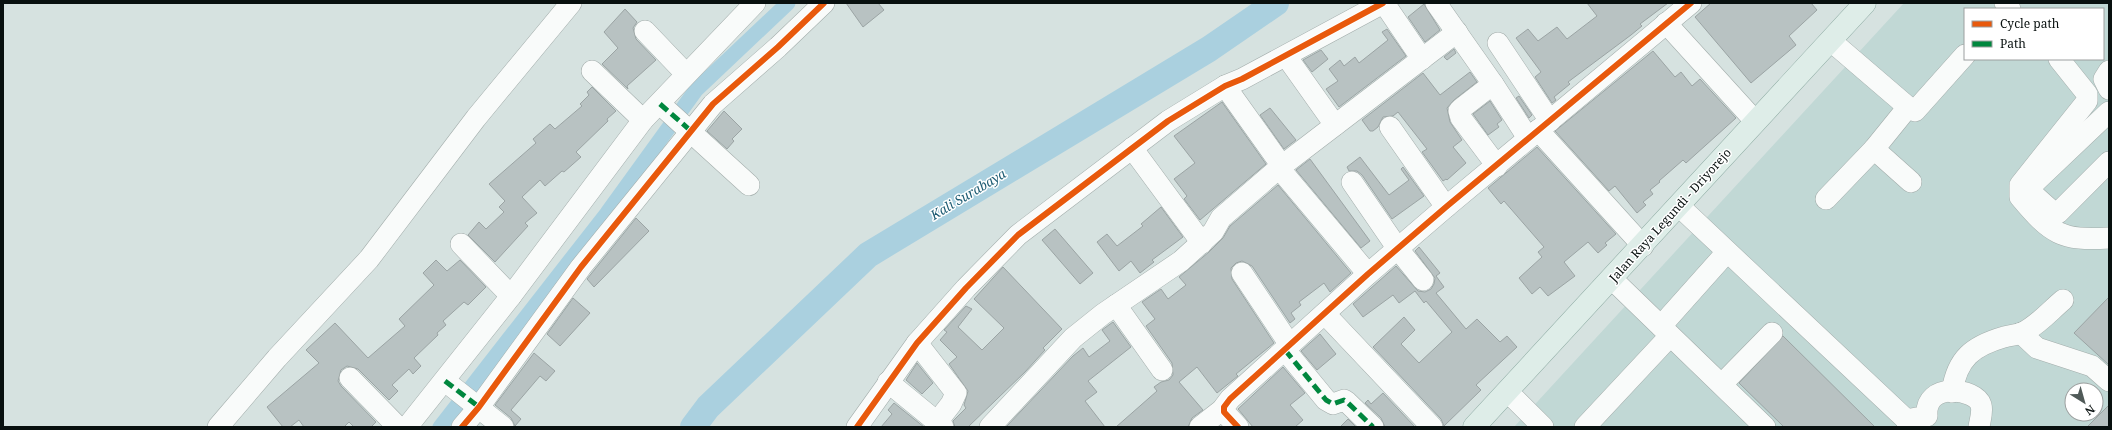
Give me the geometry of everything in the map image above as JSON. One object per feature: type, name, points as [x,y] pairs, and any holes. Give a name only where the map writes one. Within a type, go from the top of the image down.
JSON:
[{"type":"main road","name":"Jalan Raya Legundi - Driyorejo","points":[[1474,427],[1643,246],[1755,121],[1865,3]]},
{"type":"street","points":[[218,427],[277,358],[369,259],[481,112],[571,3]]},
{"type":"street","points":[[407,427],[451,385],[511,296],[643,120],[664,107],[686,74],[755,3]]},
{"type":"street","points":[[462,427],[581,267],[689,129],[713,104],[778,47],[824,3]]},
{"type":"street","points":[[857,427],[917,343],[966,288],[1018,236],[1168,121],[1225,86],[1242,79],[1286,56],[1383,3],[1422,59]]},
{"type":"street","points":[[1436,3],[1493,84],[1539,130],[1643,246]]},
{"type":"street","points":[[1200,427],[1223,409],[1230,399],[1368,274],[1691,3]]},
{"type":"street","points":[[1666,23],[1755,121]]},
{"type":"street","points":[[645,30],[686,74]]},
{"type":"street","points":[[990,427],[1073,338],[1116,305],[1181,261],[1213,232],[1221,218],[1281,167],[1457,32]]},
{"type":"street","points":[[1831,41],[1913,111],[1917,111],[1964,57]]},
{"type":"street","points":[[1498,43],[1539,130]]},
{"type":"street","points":[[1286,56],[1335,125]]},
{"type":"street","points":[[2060,60],[2087,94],[2087,101],[2020,185],[2020,197],[2050,228],[2070,238],[2082,240],[2109,238]]},
{"type":"street","points":[[592,71],[643,120]]},
{"type":"street","points":[[2109,71],[2104,79],[2109,89]]},
{"type":"street","points":[[1493,84],[1459,111],[1461,118],[1497,166]]},
{"type":"street","points":[[1225,86],[1281,167],[1368,274]]},
{"type":"street","points":[[664,107],[749,184]]},
{"type":"street","points":[[1826,199],[1874,149],[1908,107]]},
{"type":"street","points":[[2109,112],[2034,183],[2032,191],[2034,196],[2054,213],[2058,213],[2109,162]]},
{"type":"street","points":[[1390,127],[1446,207]]},
{"type":"street","points":[[1132,148],[1202,242]]},
{"type":"street","points":[[1874,149],[1911,182]]},
{"type":"street","points":[[1352,182],[1398,249],[1423,280]]},
{"type":"street","points":[[1679,206],[1728,252],[1922,422],[1926,407],[1934,395],[1942,391],[1972,395],[1977,398],[1981,404],[1982,411],[1979,427]]},
{"type":"street","points":[[461,244],[511,296]]},
{"type":"street","points":[[1585,427],[1665,331],[1728,252]]},
{"type":"street","points":[[1242,273],[1288,348],[1326,400],[1333,404],[1344,400],[1373,427]]},
{"type":"street","points":[[1612,279],[1765,427]]},
{"type":"street","points":[[1952,392],[1954,376],[1961,362],[1970,352],[1986,342],[2021,333],[2031,328],[2063,300]]},
{"type":"street","points":[[1116,305],[1162,370]]},
{"type":"street","points":[[1325,314],[1432,427]]},
{"type":"street","points":[[1722,384],[1772,333]]},
{"type":"street","points":[[2021,333],[2037,348],[2092,366],[2109,381]]},
{"type":"street","points":[[888,382],[940,425],[956,393],[917,343]]},
{"type":"street","points":[[350,378],[398,427]]},
{"type":"street","points":[[451,385],[503,427]]},
{"type":"street","points":[[1508,392],[1543,427]]},
{"type":"street","points":[[1223,409],[1238,427]]},
{"type":"shaded area","points":[[1904,3],[2109,3],[2109,427],[1514,427]]},
{"type":"building","points":[[846,3],[878,3],[884,10],[863,27]]},
{"type":"building","points":[[1587,3],[1668,3],[1640,24],[1642,26],[1631,35],[1568,82],[1570,84],[1554,97],[1556,100],[1552,103],[1535,77],[1541,72],[1516,38],[1528,29],[1538,41],[1557,27],[1567,39],[1597,16]]},
{"type":"building","points":[[1711,3],[1811,3],[1817,10],[1789,36],[1796,45],[1751,83],[1695,17]]},
{"type":"building","points":[[1424,4],[1440,30],[1425,42],[1408,17]]},
{"type":"building","points":[[625,9],[637,22],[633,28],[636,39],[656,60],[627,86],[628,89],[602,64],[618,48],[604,32]]},
{"type":"building","points":[[1387,29],[1406,56],[1339,107],[1326,89],[1338,81],[1329,69],[1340,60],[1344,66],[1355,57],[1359,63],[1388,40],[1382,32]]},
{"type":"building","points":[[1454,49],[1456,53],[1447,60],[1444,57]]},
{"type":"building","points":[[1321,50],[1328,59],[1312,72],[1303,60]]},
{"type":"building","points":[[1653,51],[1675,77],[1681,72],[1692,86],[1700,79],[1736,118],[1686,163],[1683,160],[1659,181],[1660,182],[1650,190],[1653,194],[1643,202],[1646,205],[1637,213],[1615,186],[1609,191],[1555,131]]},
{"type":"building","points":[[1470,72],[1477,82],[1454,100],[1447,108],[1450,122],[1462,140],[1453,147],[1466,163],[1447,180],[1446,179],[1443,181],[1422,152],[1427,149],[1398,112],[1393,116],[1383,117],[1378,127],[1373,131],[1370,131],[1362,120],[1423,73],[1440,95]]},
{"type":"building","points":[[592,87],[616,111],[607,119],[608,121],[576,152],[581,157],[545,186],[540,180],[522,197],[537,213],[525,223],[528,226],[495,262],[468,235],[479,222],[486,229],[504,212],[499,207],[505,201],[489,184],[536,143],[533,139],[550,124],[555,129],[582,106],[580,104],[589,95],[587,92]]},
{"type":"building","points":[[1519,96],[1532,115],[1529,118],[1516,98]]},
{"type":"building","points":[[1490,101],[1502,120],[1497,124],[1499,127],[1488,135],[1473,114]]},
{"type":"building","points":[[1222,102],[1266,164],[1200,220],[1184,199],[1187,196],[1174,179],[1195,163],[1174,136]]},
{"type":"building","points":[[1270,108],[1296,140],[1284,149],[1260,115]]},
{"type":"building","points":[[724,111],[742,129],[732,139],[734,141],[727,149],[707,131]]},
{"type":"building","points":[[1537,147],[1616,234],[1605,243],[1607,245],[1598,253],[1588,242],[1564,262],[1575,276],[1548,296],[1540,287],[1532,294],[1519,278],[1542,257],[1538,252],[1544,247],[1504,201],[1501,204],[1488,188]]},
{"type":"building","points":[[1360,157],[1389,195],[1409,180],[1401,169],[1403,167],[1424,196],[1392,219],[1362,175],[1357,171],[1349,171],[1347,167]]},
{"type":"building","points":[[1310,159],[1370,241],[1361,248],[1296,170]]},
{"type":"building","points":[[1278,185],[1351,273],[1330,292],[1324,283],[1299,302],[1301,305],[1291,313],[1295,319],[1290,323],[1252,266],[1242,261],[1236,263],[1231,268],[1232,279],[1274,343],[1236,374],[1238,376],[1217,393],[1197,367],[1179,382],[1203,410],[1192,418],[1188,427],[1116,427],[1157,391],[1154,387],[1161,382],[1169,380],[1173,375],[1172,363],[1146,326],[1155,319],[1142,302],[1161,289],[1168,299],[1186,285],[1179,277],[1223,238],[1230,226]]},
{"type":"building","points":[[1161,207],[1183,237],[1152,260],[1154,262],[1140,273],[1131,261],[1119,271],[1097,242],[1107,234],[1117,246],[1143,226],[1141,224]]},
{"type":"building","points":[[636,218],[649,231],[594,287],[587,279]]},
{"type":"building","points":[[1055,229],[1093,273],[1080,284],[1042,240]]},
{"type":"building","points":[[1419,247],[1440,273],[1436,276],[1444,287],[1436,293],[1466,329],[1477,319],[1500,342],[1507,336],[1517,347],[1476,385],[1481,390],[1444,426],[1441,419],[1373,347],[1404,317],[1415,330],[1401,344],[1419,363],[1452,332],[1426,301],[1424,303],[1415,291],[1399,303],[1393,295],[1363,317],[1353,304],[1396,266],[1418,291],[1425,292],[1431,289],[1435,278],[1415,251]]},
{"type":"building","points":[[436,260],[447,271],[460,260],[486,287],[468,305],[464,302],[443,321],[446,325],[437,333],[438,335],[414,358],[421,366],[413,374],[409,369],[392,385],[398,391],[389,400],[358,369],[347,366],[341,370],[338,381],[341,386],[376,422],[371,427],[354,427],[349,422],[344,427],[304,427],[299,420],[290,427],[283,427],[267,407],[319,363],[306,350],[335,323],[368,358],[405,326],[399,319],[434,285],[423,273]]},
{"type":"building","points":[[1003,267],[1062,329],[1043,348],[1045,350],[1025,372],[968,427],[955,427],[953,421],[966,408],[964,405],[968,391],[949,364],[957,357],[940,340],[947,332],[944,330],[966,306],[972,309],[958,327],[982,350],[1004,328],[974,299]]},
{"type":"building","points":[[2109,297],[2109,365],[2074,333]]},
{"type":"building","points":[[573,298],[590,313],[560,346],[547,334]]},
{"type":"building","points":[[1113,322],[1131,347],[1088,381],[1097,392],[1085,401],[1105,427],[1006,427],[1073,356],[1083,348],[1089,357],[1110,341],[1102,330]]},
{"type":"building","points":[[1320,334],[1336,354],[1317,370],[1301,351]]},
{"type":"building","points":[[1783,336],[1875,427],[1784,427],[1739,383]]},
{"type":"building","points":[[534,353],[555,371],[546,381],[540,376],[511,410],[521,419],[515,426],[511,418],[495,405]]},
{"type":"building","points":[[917,363],[933,383],[922,394],[906,380]]},
{"type":"building","points":[[1283,367],[1305,393],[1290,405],[1303,420],[1295,427],[1253,427],[1238,409]]},
{"type":"building","points":[[1383,393],[1415,427],[1385,427],[1381,418],[1365,403],[1368,400],[1371,404]]},
{"type":"building","points":[[894,403],[924,427],[881,427],[892,414],[888,410]]},
{"type":"building","points":[[2109,405],[2109,427],[2087,427],[2092,422],[2104,422],[2104,410]]},
{"type":"building","points":[[1348,419],[1356,427],[1340,427]]},
{"type":"waterway","points":[[440,427],[607,213],[696,90],[788,3]]},
{"type":"waterway","name":"Kali Surabaya","points":[[693,427],[708,407],[868,255],[1209,49],[1276,3]]},
{"type":"marked path","points":[[660,104],[691,131]]},
{"type":"marked path","points":[[1285,350],[1326,400],[1333,404],[1344,400],[1373,427]]},
{"type":"marked path","points":[[445,381],[479,407]]},
{"type":"cycle path","points":[[462,427],[479,407],[581,267],[713,104],[778,47],[824,3]]},
{"type":"cycle path","points":[[857,427],[917,343],[966,288],[1018,235],[1168,121],[1225,86],[1242,79],[1383,3]]},
{"type":"cycle path","points":[[1238,427],[1224,412],[1224,407],[1230,399],[1368,274],[1691,3]]}]
